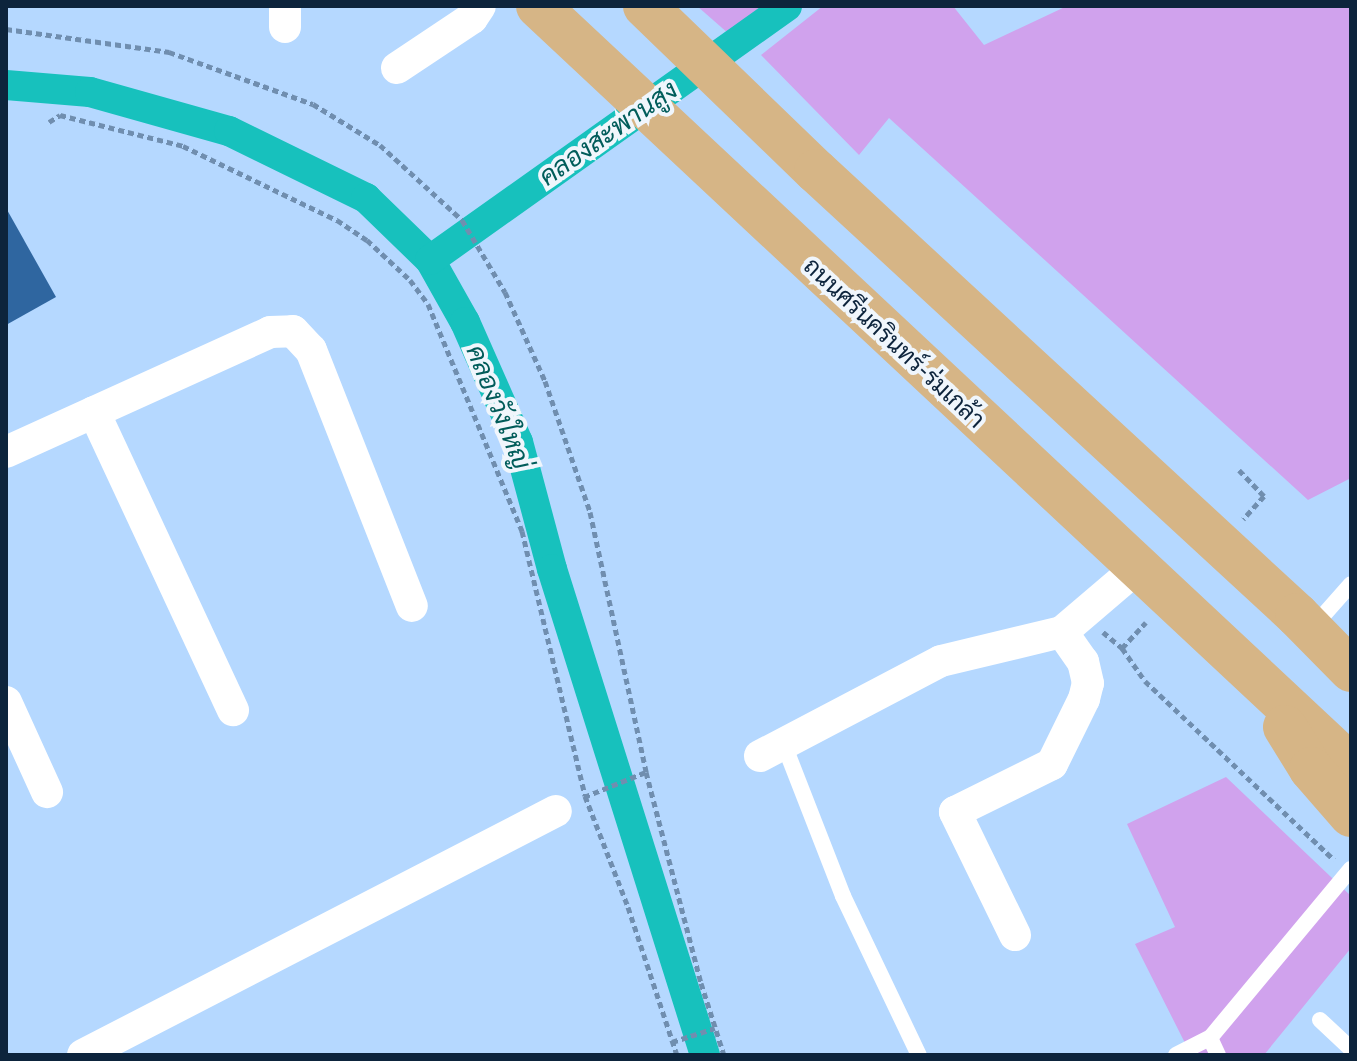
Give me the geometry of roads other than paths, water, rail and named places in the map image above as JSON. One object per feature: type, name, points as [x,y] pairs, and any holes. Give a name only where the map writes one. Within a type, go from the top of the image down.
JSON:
[{"type":"main road","points":[[645,6],[816,171],[1305,621],[1351,670]]},
{"type":"main road","name":"ถนนศรีนครินทร์-ร่มเกล้า","points":[[539,7],[763,220],[1351,766]]},
{"type":"main road","points":[[1305,621],[1351,653]]},
{"type":"main road","name":"ถนนศรีนครินทร์-ร่มเกล้า","points":[[1255,677],[1311,769],[1351,815]]},
{"type":"street","points":[[397,68],[445,18],[472,18],[480,6]]},
{"type":"street","points":[[6,452],[270,332],[287,330],[300,335],[311,350],[412,606]]},
{"type":"street","points":[[94,412],[233,710]]},
{"type":"street","points":[[771,749],[941,661],[1062,632],[1138,567]]},
{"type":"street","points":[[1015,935],[955,812],[1052,764],[1084,699],[1088,683],[1083,662],[1062,632]]},
{"type":"street","points":[[6,702],[47,792]]},
{"type":"street","points":[[83,1055],[567,805]]},
{"type":"lane","points":[[1305,621],[1351,584]]},
{"type":"lane","points":[[771,749],[919,1055]]},
{"type":"lane","points":[[1176,1055],[1210,1038],[1346,868]]},
{"type":"lane","points":[[1320,1020],[1351,1049]]},
{"type":"lane","points":[[1210,1038],[1218,1055]]},
{"type":"waterway","name":"คลองสะพานสูง","points":[[430,260],[787,6]]},
{"type":"waterway","name":"คลองวังใหญ่","points":[[6,85],[90,92],[229,131],[366,198],[430,260],[465,322],[518,442],[552,569],[705,1055]]}]
